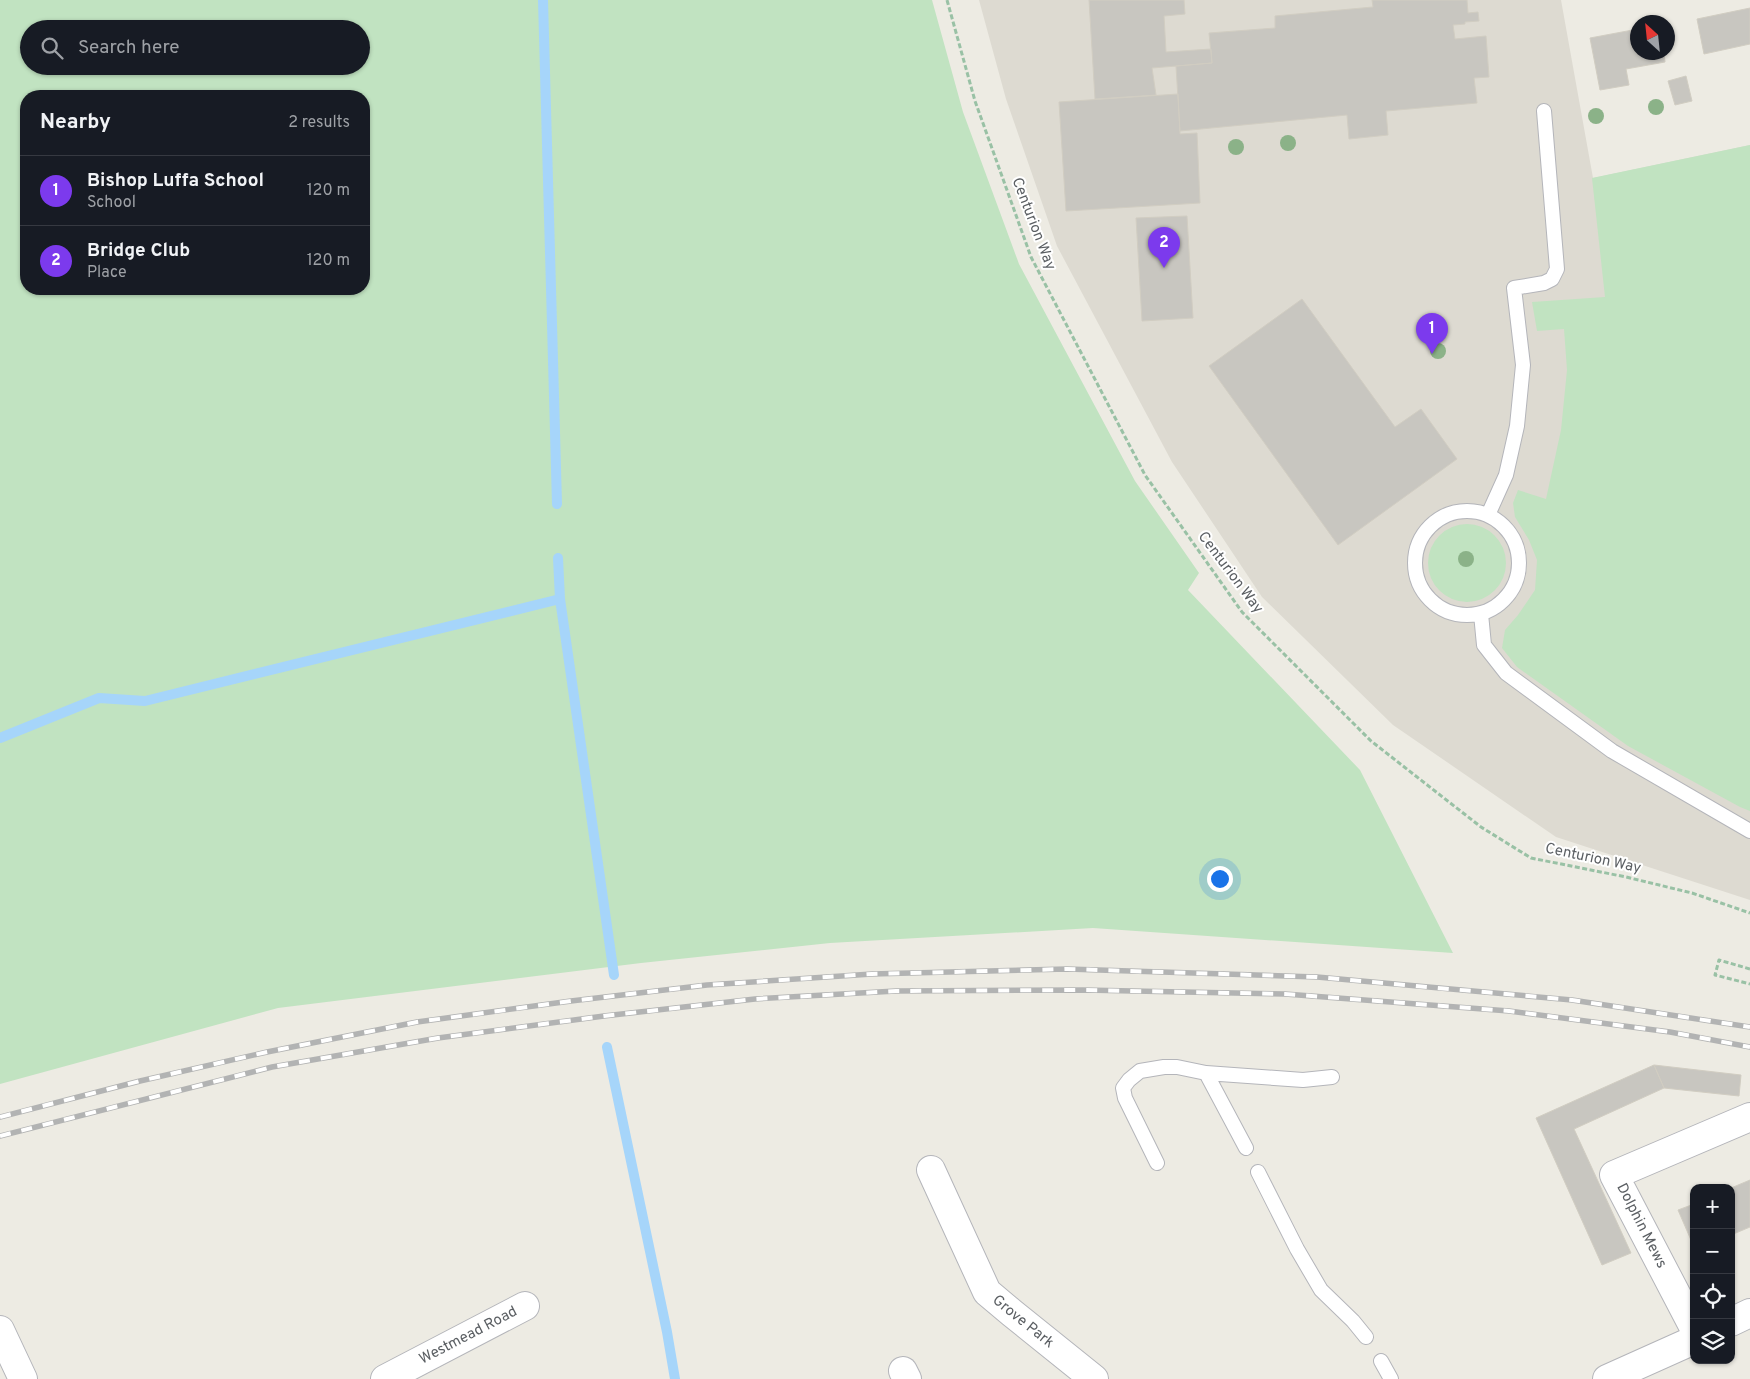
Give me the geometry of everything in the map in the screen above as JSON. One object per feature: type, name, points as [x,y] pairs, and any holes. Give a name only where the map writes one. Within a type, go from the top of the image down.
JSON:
[{"type":"street","name":"Dolphin Mews","points":[[1690,1320],[1614,1175],[1750,1117]]},
{"type":"street","name":"Grove Park","points":[[931,1170],[987,1292],[1094,1379]]},
{"type":"street","name":"Westmead Road","points":[[385,1379],[525,1306]]},
{"type":"street","points":[[1735,1320],[1750,1313]]},
{"type":"street","points":[[0,1330],[23,1379]]},
{"type":"street","points":[[1607,1379],[1690,1342]]},
{"type":"lane","points":[[1488,515],[1506,475],[1517,426],[1523,365],[1514,288],[1544,283],[1552,279],[1557,269],[1544,111]]},
{"type":"lane","points":[[1455,511],[1472,511],[1488,515],[1504,525],[1514,540],[1519,558],[1518,576],[1510,592],[1498,605],[1482,614],[1465,616],[1448,612],[1434,604],[1422,591],[1415,576],[1414,559],[1418,543],[1427,528],[1440,517],[1455,511]]},
{"type":"lane","points":[[1482,614],[1484,645],[1506,673],[1612,751],[1750,830]]},
{"type":"lane","points":[[1157,1163],[1124,1098],[1123,1088],[1140,1071],[1177,1067],[1206,1073],[1303,1080],[1332,1077]]},
{"type":"lane","points":[[1206,1073],[1246,1148]]},
{"type":"lane","points":[[1258,1172],[1297,1249],[1321,1290],[1353,1321],[1366,1337]]},
{"type":"lane","points":[[1381,1361],[1391,1379]]},
{"type":"path","name":"Centurion Way","points":[[947,0],[975,101],[1031,257],[1145,475],[1242,612],[1371,741],[1482,827],[1531,858],[1682,890],[1750,913]]},
{"type":"path","points":[[1750,969],[1719,960],[1715,975],[1750,984]]},
{"type":"shaded area","points":[[979,0],[1561,0],[1593,178],[1750,145],[1750,900],[1556,837],[1393,725],[1262,597],[1172,462],[1057,246],[1006,99]]},
{"type":"green space","points":[[0,0],[932,0],[963,112],[1019,264],[1135,481],[1199,573],[1188,590],[1360,770],[1453,953],[1093,928],[830,943],[641,963],[278,1008],[0,1084]]},
{"type":"green space","points":[[1750,145],[1750,811],[1628,746],[1517,667],[1502,648],[1505,630],[1535,590],[1537,560],[1529,540],[1515,517],[1513,503],[1518,490],[1546,499],[1561,430],[1567,370],[1564,329],[1537,331],[1532,302],[1605,297],[1592,178]]},
{"type":"green space","points":[[1467,524],[1482,527],[1499,541],[1503,548],[1506,563],[1503,578],[1489,595],[1482,599],[1467,602],[1452,599],[1435,585],[1431,578],[1428,563],[1431,548],[1445,531],[1452,527]]},
{"type":"building","points":[[1089,0],[1184,0],[1185,14],[1164,16],[1166,52],[1211,49],[1212,63],[1152,68],[1156,95],[1095,99]]},
{"type":"building","points":[[1372,0],[1467,0],[1468,13],[1478,12],[1479,21],[1453,25],[1455,39],[1486,36],[1489,77],[1474,78],[1477,103],[1386,111],[1388,135],[1349,139],[1347,115],[1180,131],[1176,66],[1212,63],[1209,33],[1275,28],[1275,16],[1373,7]]},
{"type":"building","points":[[1750,8],[1750,44],[1704,54],[1697,19]]},
{"type":"building","points":[[1630,30],[1630,60],[1665,60],[1665,62],[1626,69],[1629,85],[1600,90],[1590,38]]},
{"type":"building","points":[[1686,76],[1692,101],[1675,105],[1668,81]]},
{"type":"building","points":[[1178,94],[1180,134],[1197,133],[1200,203],[1066,211],[1059,102]]},
{"type":"building","points":[[1187,216],[1193,318],[1142,321],[1136,218]]},
{"type":"building","points":[[1302,299],[1395,427],[1421,409],[1457,459],[1338,545],[1209,366]]},
{"type":"building","points":[[1654,1065],[1664,1088],[1574,1129],[1631,1253],[1602,1265],[1536,1118]]},
{"type":"building","points":[[1654,1065],[1741,1075],[1739,1096],[1664,1088]]},
{"type":"building","points":[[1750,1180],[1750,1227],[1735,1233],[1735,1229],[1735,1186]]},
{"type":"building","points":[[1690,1206],[1690,1238],[1678,1210]]},
{"type":"waterway","points":[[543,0],[557,504]]},
{"type":"waterway","points":[[558,558],[560,599],[614,975]]},
{"type":"waterway","points":[[0,738],[99,698],[145,701],[560,599]]},
{"type":"waterway","points":[[607,1047],[667,1332],[675,1379]]},
{"type":"railway","points":[[0,1117],[140,1081],[267,1052],[417,1022],[707,985],[872,974],[1067,969],[1317,977],[1572,1000],[1750,1027]]},
{"type":"railway","points":[[0,1136],[272,1067],[438,1038],[604,1016],[755,999],[896,991],[1083,990],[1285,994],[1509,1011],[1670,1032],[1750,1047]]},
{"type":"place","name":"Bridge Club","points":[[1164,268]]},
{"type":"place","name":"Bishop Luffa School","points":[[1432,354]]}]
